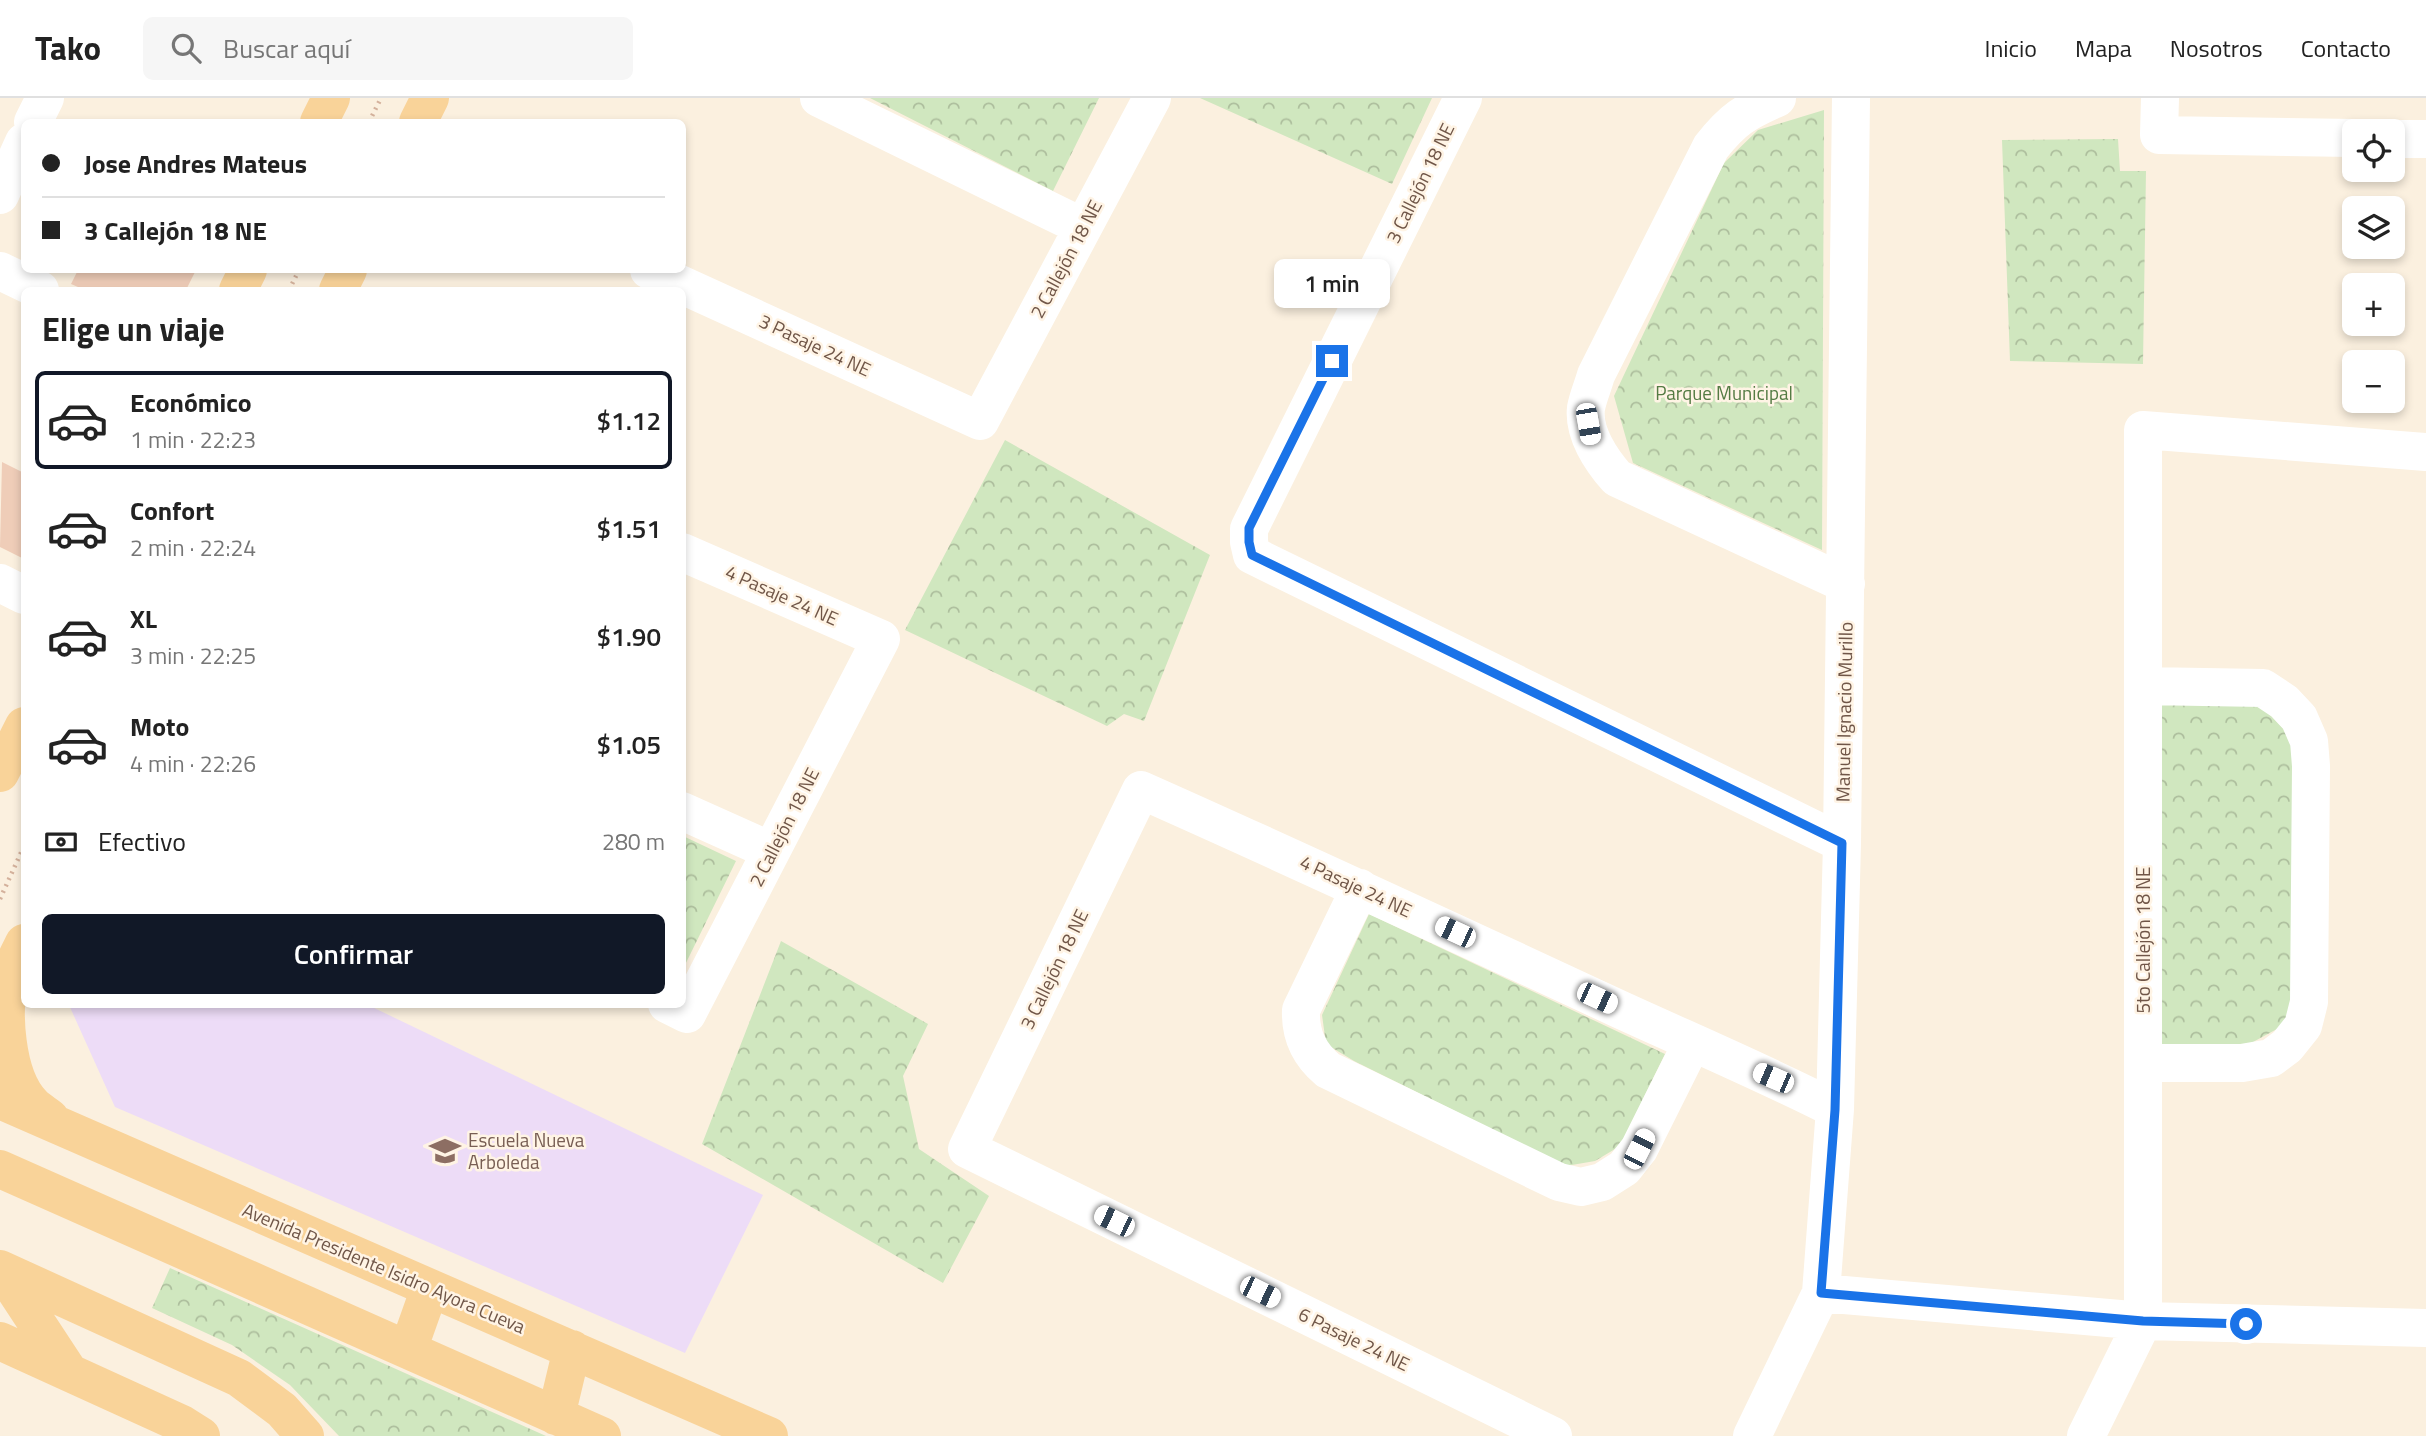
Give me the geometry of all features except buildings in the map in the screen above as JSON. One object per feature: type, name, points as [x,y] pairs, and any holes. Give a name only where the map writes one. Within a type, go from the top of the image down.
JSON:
[{"type":"main road","points":[[320,119],[331,98]]},
{"type":"main road","points":[[420,119],[430,98]]},
{"type":"main road","points":[[0,773],[21,732]]},
{"type":"main road","points":[[21,949],[11,971],[6,1000],[11,1058],[19,1083],[32,1104],[63,1128]]},
{"type":"main road","name":"Avenida Presidente Isidro Ayora Cueva","points":[[0,1100],[769,1436]]},
{"type":"main road","points":[[0,1169],[602,1436]]},
{"type":"main road","points":[[1,1269],[69,1372]]},
{"type":"main road","points":[[1,1269],[239,1378],[282,1410],[305,1436]]},
{"type":"main road","points":[[408,1350],[430,1288]]},
{"type":"main road","points":[[0,1341],[182,1424],[201,1436]]},
{"type":"main road","points":[[556,1416],[572,1349]]},
{"type":"street","points":[[34,119],[45,98]]},
{"type":"street","points":[[819,98],[1083,227]]},
{"type":"street","name":"2 Callejón 18 NE","points":[[980,421],[1152,98]]},
{"type":"street","name":"3 Callejón 18 NE","points":[[1463,98],[1249,528],[1252,555],[1842,843]]},
{"type":"street","points":[[1777,98],[1729,124],[1711,147],[1596,375],[1586,409],[1591,438],[1601,459],[1617,478],[1846,584]]},
{"type":"street","name":"Manuel Ignacio Murillo","points":[[1752,1436],[1821,1293],[1835,1110],[1842,843],[1851,98]]},
{"type":"street","points":[[2160,116],[2342,137]]},
{"type":"street","points":[[2405,139],[2426,139]]},
{"type":"street","points":[[0,195],[21,149]]},
{"type":"street","points":[[0,271],[34,287]]},
{"type":"street","name":"3 Pasaje 24 NE","points":[[656,273],[980,421]]},
{"type":"street","name":"5to Callejón 18 NE","points":[[2085,1436],[2143,1321],[2143,430],[2426,452]]},
{"type":"street","name":"4 Pasaje 24 NE","points":[[686,554],[881,639]]},
{"type":"street","points":[[0,583],[21,594]]},
{"type":"street","name":"2 Callejón 18 NE","points":[[686,994],[771,851],[881,639]]},
{"type":"street","points":[[2143,1063],[2242,1063],[2270,1058],[2287,1046],[2303,1027],[2309,1002],[2311,780],[2309,741],[2299,718],[2284,702],[2263,688],[2145,686]]},
{"type":"street","name":"3 Callejón 18 NE","points":[[967,1149],[1141,790]]},
{"type":"street","name":"4 Pasaje 24 NE","points":[[1141,790],[1773,1078],[1835,1110]]},
{"type":"street","points":[[686,813],[771,851]]},
{"type":"street","points":[[1360,888],[1301,1010],[1300,1027],[1316,1060],[1328,1070],[1559,1182],[1581,1187],[1602,1182],[1623,1168],[1639,1149],[1692,1043]]},
{"type":"street","name":"6 Pasaje 24 NE","points":[[967,1149],[1553,1436]]},
{"type":"street","points":[[1821,1293],[2143,1321],[2426,1328]]},
{"type":"path","points":[[370,119],[381,98]]},
{"type":"path","points":[[0,899],[21,853]]},
{"type":"shaded area","name":"Escuela Nueva Arboleda","points":[[70,1008],[374,1008],[763,1195],[685,1353],[115,1107]]},
{"type":"green space","points":[[870,98],[1099,98],[1053,191]]},
{"type":"green space","points":[[1200,98],[1432,98],[1392,184]]},
{"type":"green space","name":"Parque Municipal","points":[[1824,110],[1822,550],[1633,463],[1614,396],[1724,163],[1758,130]]},
{"type":"green space","points":[[2118,139],[2120,171],[2146,171],[2143,364],[2010,361],[2002,140]]},
{"type":"green space","points":[[1005,440],[1210,555],[1144,721],[1124,714],[1107,726],[905,630]]},
{"type":"green space","points":[[2156,698],[2259,703],[2301,747],[2290,1022],[2242,1048],[2159,1044]]},
{"type":"green space","points":[[686,837],[736,861],[686,963]]},
{"type":"green space","points":[[1369,914],[1665,1054],[1620,1146],[1595,1161],[1566,1166],[1354,1061],[1326,1044],[1322,1015]]},
{"type":"green space","points":[[781,941],[928,1024],[903,1076],[919,1149],[989,1196],[943,1283],[702,1144]]},
{"type":"green space","points":[[170,1268],[546,1436],[339,1436],[290,1385],[232,1345],[152,1308]]},
{"type":"place","name":"Escuela Nueva Arboleda","points":[[445,1151]]},
{"type":"route","points":[[1332,361],[1249,528],[1252,555],[1842,843],[1835,1110],[1821,1293],[2143,1321],[2246,1324]]}]
